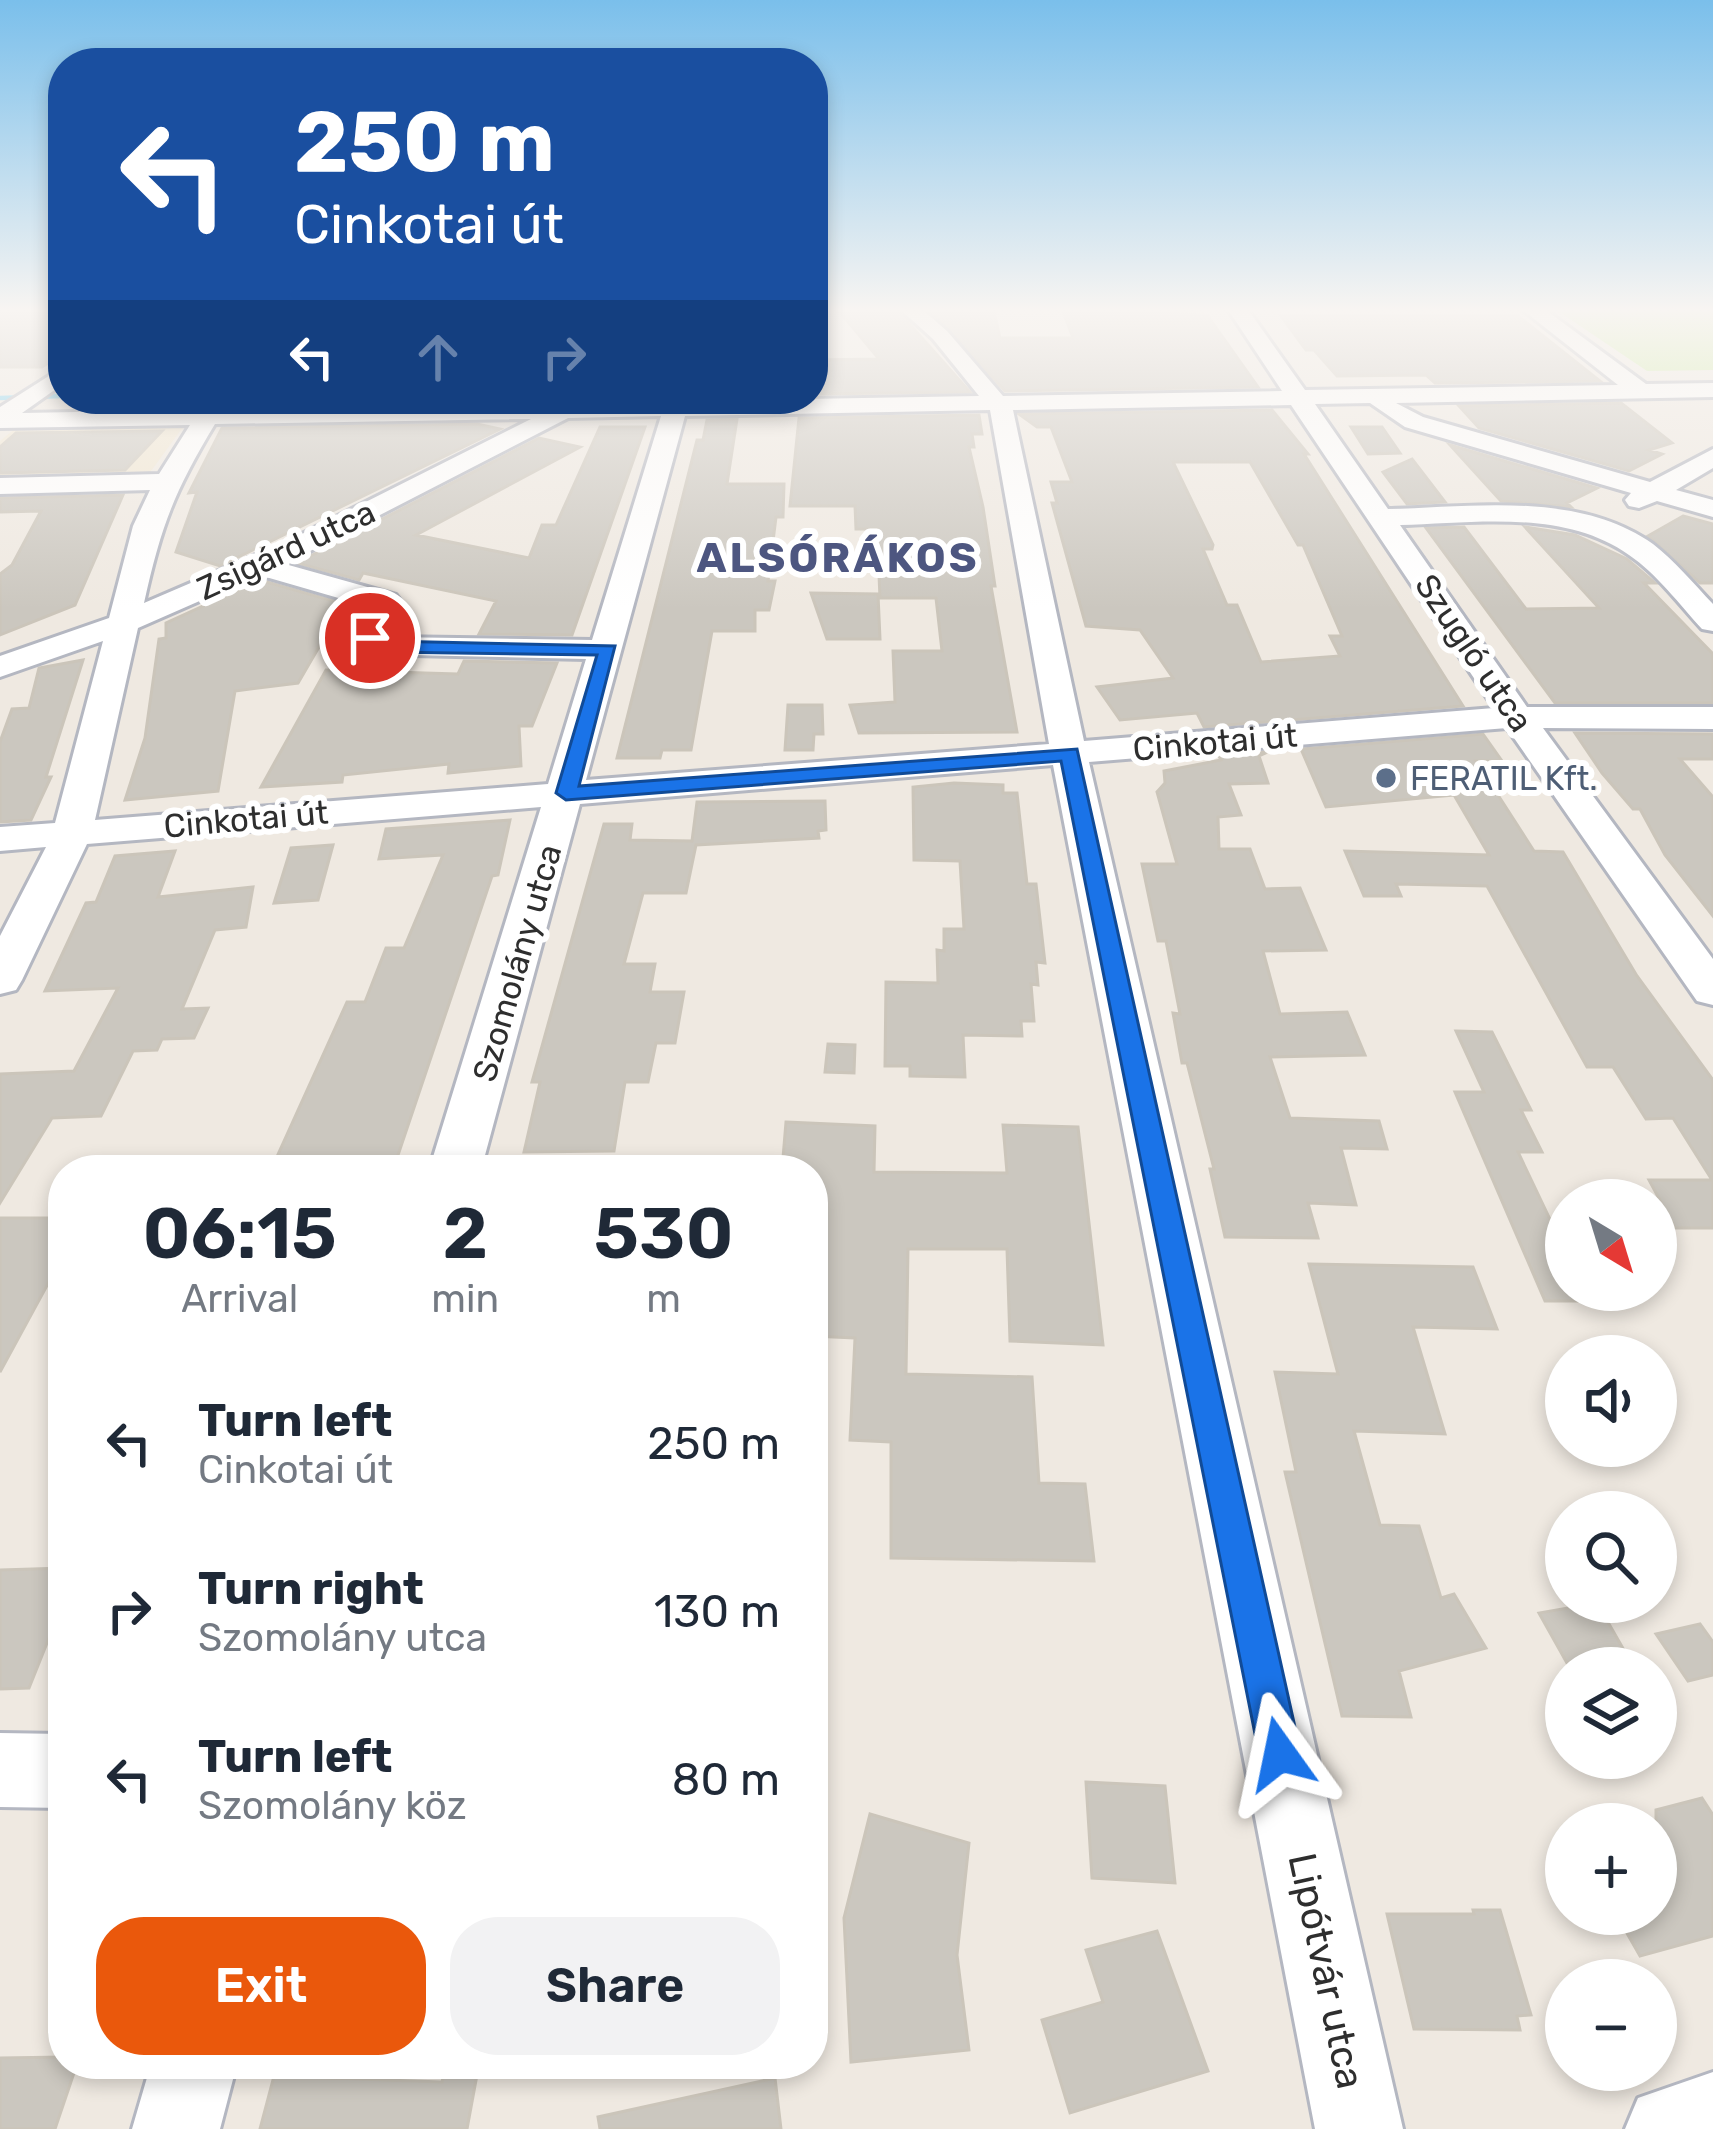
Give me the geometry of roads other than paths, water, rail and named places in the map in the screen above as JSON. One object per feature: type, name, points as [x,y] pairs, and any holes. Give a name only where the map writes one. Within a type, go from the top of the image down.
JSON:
[{"type":"street","name":"Lipótvár utca","points":[[1001,410],[1359,2129]]},
{"type":"street","name":"Szugló utca","points":[[1307,410],[1713,991]]},
{"type":"street","points":[[1394,410],[1414,422],[1713,508]]},
{"type":"street","points":[[1665,410],[1686,416]]},
{"type":"street","points":[[167,414],[350,414]]},
{"type":"street","name":"Zsigárd utca","points":[[0,667],[121,624],[257,565],[454,471],[557,414]]},
{"type":"street","name":"Szomolány utca","points":[[459,1155],[674,414]]},
{"type":"street","points":[[0,980],[72,834],[147,526],[167,482],[208,416]]},
{"type":"street","points":[[1598,524],[1713,458]]},
{"type":"street","points":[[0,486],[167,482]]},
{"type":"street","points":[[1381,517],[1545,517],[1598,524],[1643,550],[1713,622]]},
{"type":"street","points":[[257,565],[385,602],[389,607],[370,638],[381,646],[608,650]]},
{"type":"street","name":"Cinkotai út","points":[[0,839],[1517,717],[1713,718]]},
{"type":"street","points":[[0,1770],[48,1771]]},
{"type":"street","points":[[176,2129],[190,2079]]},
{"type":"street","points":[[1669,2129],[1713,2115]]},
{"type":"place","name":"FERATIL Kft.","points":[[1386,778]]},
{"type":"district","name":"ALSÓRÁKOS","points":[[838,558]]}]
